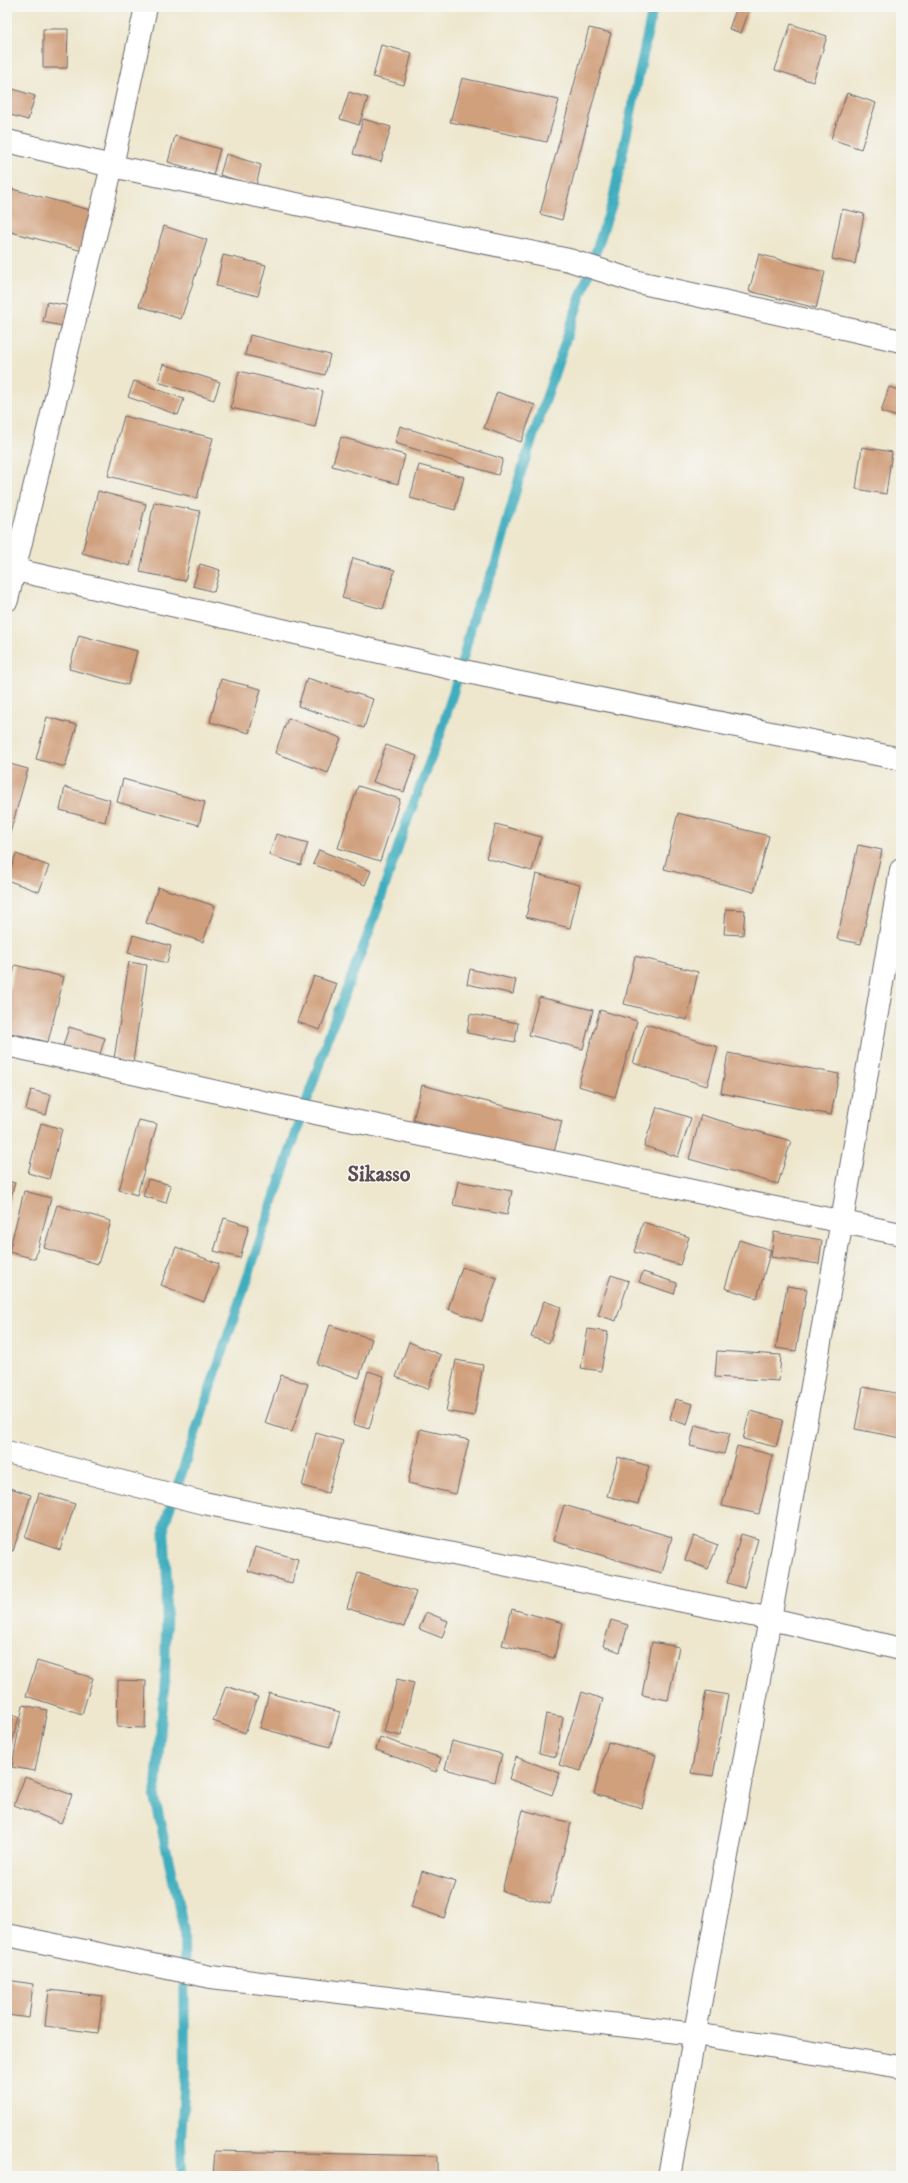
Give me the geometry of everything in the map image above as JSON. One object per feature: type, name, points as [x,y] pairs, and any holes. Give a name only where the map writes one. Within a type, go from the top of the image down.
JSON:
[{"type":"street","points":[[7,600],[11,569],[112,166],[146,7]]},
{"type":"street","points":[[7,141],[112,166],[568,260],[638,282],[901,341]]},
{"type":"street","points":[[11,569],[486,676],[901,759]]},
{"type":"street","points":[[669,2176],[842,1221],[901,870]]},
{"type":"street","points":[[7,1045],[262,1102],[341,1117],[901,1234]]},
{"type":"street","points":[[7,1452],[204,1503],[771,1619],[901,1649]]},
{"type":"street","points":[[7,1935],[211,1977],[695,2034],[901,2067]]},
{"type":"building","points":[[737,7],[749,11],[741,33],[729,29]]},
{"type":"building","points":[[791,24],[827,36],[813,82],[775,70]]},
{"type":"building","points":[[589,28],[611,33],[562,220],[540,214]]},
{"type":"building","points":[[43,29],[68,29],[67,68],[43,68]]},
{"type":"building","points":[[381,45],[412,53],[404,85],[373,77]]},
{"type":"building","points":[[462,78],[559,100],[547,142],[450,122]]},
{"type":"building","points":[[7,87],[35,96],[28,120],[7,114]]},
{"type":"building","points":[[349,92],[368,98],[359,125],[340,119]]},
{"type":"building","points":[[847,93],[876,103],[861,149],[831,139]]},
{"type":"building","points":[[363,119],[391,127],[381,162],[353,154]]},
{"type":"building","points":[[175,136],[220,149],[213,175],[168,162]]},
{"type":"building","points":[[226,154],[261,165],[256,186],[220,175]]},
{"type":"building","points":[[12,189],[94,211],[83,251],[7,231],[7,208]]},
{"type":"building","points":[[842,209],[864,214],[855,264],[832,259]]},
{"type":"building","points":[[164,226],[207,240],[181,319],[139,306]]},
{"type":"building","points":[[759,254],[825,272],[816,308],[749,291]]},
{"type":"building","points":[[223,255],[266,265],[258,296],[216,286]]},
{"type":"building","points":[[47,302],[71,306],[67,327],[43,322]]},
{"type":"building","points":[[250,335],[330,355],[325,375],[245,355]]},
{"type":"building","points":[[163,364],[220,382],[214,400],[158,382]]},
{"type":"building","points":[[239,371],[323,391],[315,427],[231,408]]},
{"type":"building","points":[[134,381],[184,399],[178,415],[128,397]]},
{"type":"building","points":[[889,387],[901,391],[901,418],[881,412]]},
{"type":"building","points":[[497,392],[535,405],[521,442],[484,428]]},
{"type":"building","points":[[124,416],[213,438],[197,498],[108,476]]},
{"type":"building","points":[[400,426],[503,459],[498,475],[395,443]]},
{"type":"building","points":[[341,437],[405,455],[398,484],[332,466]]},
{"type":"building","points":[[862,447],[892,452],[886,494],[856,489]]},
{"type":"building","points":[[419,465],[464,477],[455,510],[410,498]]},
{"type":"building","points":[[98,491],[146,504],[130,566],[82,553]]},
{"type":"building","points":[[154,502],[200,511],[185,581],[140,572]]},
{"type":"building","points":[[353,558],[395,570],[383,609],[342,598]]},
{"type":"building","points":[[200,564],[220,570],[214,592],[193,586]]},
{"type":"building","points":[[79,635],[137,651],[128,685],[69,669]]},
{"type":"building","points":[[307,678],[373,699],[364,728],[298,706]]},
{"type":"building","points":[[221,679],[261,689],[249,733],[210,722]]},
{"type":"building","points":[[47,717],[77,725],[65,767],[36,759]]},
{"type":"building","points":[[288,718],[341,738],[328,773],[275,753]]},
{"type":"building","points":[[386,745],[417,756],[404,792],[373,782]]},
{"type":"building","points":[[10,764],[28,769],[9,837],[7,836],[7,776]]},
{"type":"building","points":[[123,779],[205,802],[199,825],[117,802]]},
{"type":"building","points":[[358,786],[400,799],[380,861],[338,848]]},
{"type":"building","points":[[65,787],[110,800],[105,822],[60,810]]},
{"type":"building","points":[[678,813],[769,836],[754,892],[664,869]]},
{"type":"building","points":[[496,824],[541,837],[532,871],[486,858]]},
{"type":"building","points":[[276,834],[308,843],[301,865],[269,855]]},
{"type":"building","points":[[858,845],[882,850],[861,944],[837,939]]},
{"type":"building","points":[[319,850],[371,871],[365,885],[313,864]]},
{"type":"building","points":[[16,854],[49,866],[39,892],[7,880]]},
{"type":"building","points":[[536,874],[580,885],[570,928],[526,917]]},
{"type":"building","points":[[158,887],[215,906],[203,942],[146,923]]},
{"type":"building","points":[[726,909],[745,910],[743,935],[724,934]]},
{"type":"building","points":[[133,935],[171,946],[167,963],[128,953]]},
{"type":"building","points":[[635,956],[698,972],[687,1020],[624,1004]]},
{"type":"building","points":[[129,962],[147,965],[133,1062],[114,1059]]},
{"type":"building","points":[[15,965],[64,977],[48,1042],[7,1032],[7,999]]},
{"type":"building","points":[[470,969],[516,980],[513,994],[467,984]]},
{"type":"building","points":[[314,976],[337,984],[320,1030],[297,1022]]},
{"type":"building","points":[[539,997],[593,1010],[583,1049],[529,1035]]},
{"type":"building","points":[[600,1010],[637,1021],[615,1097],[578,1086]]},
{"type":"building","points":[[470,1014],[518,1023],[515,1042],[467,1033]]},
{"type":"building","points":[[646,1024],[718,1047],[707,1086],[633,1063]]},
{"type":"building","points":[[69,1027],[105,1038],[98,1060],[62,1049]]},
{"type":"building","points":[[728,1053],[839,1074],[831,1115],[721,1093]]},
{"type":"building","points":[[422,1085],[562,1121],[553,1156],[413,1120]]},
{"type":"building","points":[[31,1090],[51,1095],[46,1115],[26,1110]]},
{"type":"building","points":[[657,1107],[691,1118],[678,1157],[644,1146]]},
{"type":"building","points":[[701,1115],[791,1141],[778,1184],[689,1159]]},
{"type":"building","points":[[139,1120],[157,1124],[137,1195],[119,1190]]},
{"type":"building","points":[[41,1123],[62,1129],[49,1179],[28,1173]]},
{"type":"building","points":[[148,1179],[171,1185],[166,1203],[143,1196]]},
{"type":"building","points":[[7,1181],[15,1183],[7,1210]]},
{"type":"building","points":[[458,1181],[512,1191],[507,1215],[453,1205]]},
{"type":"building","points":[[24,1191],[51,1198],[35,1259],[9,1252]]},
{"type":"building","points":[[57,1205],[111,1221],[98,1264],[44,1248]]},
{"type":"building","points":[[224,1218],[249,1226],[240,1258],[214,1251]]},
{"type":"building","points":[[643,1222],[689,1237],[680,1265],[634,1252]]},
{"type":"building","points":[[774,1232],[822,1240],[819,1264],[771,1257]]},
{"type":"building","points":[[739,1240],[771,1250],[757,1298],[725,1288]]},
{"type":"building","points":[[176,1247],[219,1264],[204,1302],[161,1285]]},
{"type":"building","points":[[462,1267],[497,1278],[482,1321],[448,1309]]},
{"type":"building","points":[[643,1272],[677,1283],[674,1294],[639,1282]]},
{"type":"building","points":[[611,1275],[629,1281],[616,1321],[598,1315]]},
{"type":"building","points":[[787,1286],[807,1289],[796,1351],[776,1348]]},
{"type":"building","points":[[544,1301],[561,1307],[549,1343],[531,1337]]},
{"type":"building","points":[[330,1325],[372,1339],[359,1378],[317,1364]]},
{"type":"building","points":[[588,1329],[608,1332],[601,1371],[581,1368]]},
{"type":"building","points":[[409,1342],[441,1355],[428,1389],[396,1377]]},
{"type":"building","points":[[717,1351],[781,1355],[779,1381],[715,1377]]},
{"type":"building","points":[[456,1360],[483,1365],[474,1416],[446,1411]]},
{"type":"building","points":[[368,1371],[384,1376],[369,1429],[353,1424]]},
{"type":"building","points":[[281,1375],[308,1384],[292,1432],[265,1423]]},
{"type":"building","points":[[863,1387],[901,1394],[901,1438],[855,1429]]},
{"type":"building","points":[[675,1399],[693,1404],[687,1425],[670,1419]]},
{"type":"building","points":[[750,1411],[783,1420],[776,1447],[743,1439]]},
{"type":"building","points":[[695,1425],[730,1433],[724,1454],[690,1446]]},
{"type":"building","points":[[420,1429],[469,1440],[456,1494],[408,1483]]},
{"type":"building","points":[[316,1433],[343,1441],[328,1493],[302,1486]]},
{"type":"building","points":[[737,1446],[773,1455],[759,1514],[722,1506]]},
{"type":"building","points":[[618,1457],[649,1466],[638,1504],[607,1496]]},
{"type":"building","points":[[7,1487],[31,1495],[13,1551],[7,1549]]},
{"type":"building","points":[[39,1493],[75,1504],[60,1550],[25,1538]]},
{"type":"building","points":[[564,1505],[672,1537],[662,1573],[553,1541]]},
{"type":"building","points":[[741,1534],[758,1539],[744,1588],[727,1583]]},
{"type":"building","points":[[694,1536],[718,1545],[708,1569],[685,1560]]},
{"type":"building","points":[[255,1547],[298,1559],[292,1583],[248,1571]]},
{"type":"building","points":[[358,1573],[416,1592],[404,1627],[347,1608]]},
{"type":"building","points":[[512,1609],[563,1623],[554,1658],[502,1645]]},
{"type":"building","points":[[426,1612],[448,1621],[442,1638],[419,1629]]},
{"type":"building","points":[[611,1620],[628,1625],[620,1652],[603,1646]]},
{"type":"building","points":[[652,1642],[679,1647],[668,1700],[642,1695]]},
{"type":"building","points":[[37,1661],[93,1678],[82,1714],[26,1696]]},
{"type":"building","points":[[397,1679],[414,1683],[401,1736],[384,1732]]},
{"type":"building","points":[[118,1680],[146,1681],[145,1728],[117,1727]]},
{"type":"building","points":[[226,1686],[258,1697],[245,1733],[213,1721]]},
{"type":"building","points":[[706,1691],[728,1695],[713,1776],[691,1773]]},
{"type":"building","points":[[582,1692],[603,1699],[581,1771],[559,1765]]},
{"type":"building","points":[[269,1693],[340,1712],[330,1747],[260,1728]]},
{"type":"building","points":[[23,1705],[47,1710],[35,1771],[12,1767]]},
{"type":"building","points":[[7,1714],[19,1717],[7,1759]]},
{"type":"building","points":[[546,1714],[563,1717],[556,1757],[539,1753]]},
{"type":"building","points":[[380,1737],[441,1758],[436,1772],[376,1750]]},
{"type":"building","points":[[452,1741],[502,1754],[495,1782],[445,1769]]},
{"type":"building","points":[[608,1742],[656,1755],[642,1808],[594,1794]]},
{"type":"building","points":[[516,1757],[560,1773],[552,1795],[509,1779]]},
{"type":"building","points":[[25,1777],[72,1795],[61,1823],[14,1805]]},
{"type":"building","points":[[523,1810],[571,1823],[550,1904],[502,1891]]},
{"type":"building","points":[[422,1871],[456,1882],[444,1918],[411,1907]]},
{"type":"building","points":[[7,1980],[33,1984],[29,2018],[7,2015]]},
{"type":"building","points":[[49,1990],[103,1996],[98,2033],[45,2026]]},
{"type":"building","points":[[215,2151],[437,2156],[437,2176],[213,2176]]},
{"type":"waterway","points":[[182,2176],[181,2139],[185,2075],[184,1930],[155,1798],[165,1679],[167,1581],[164,1526],[330,1032],[371,927],[408,818],[440,735],[460,670],[475,611],[496,563],[520,475],[612,204],[653,7]]},
{"type":"district","name":"Sikasso","points":[[379,1173]]}]
